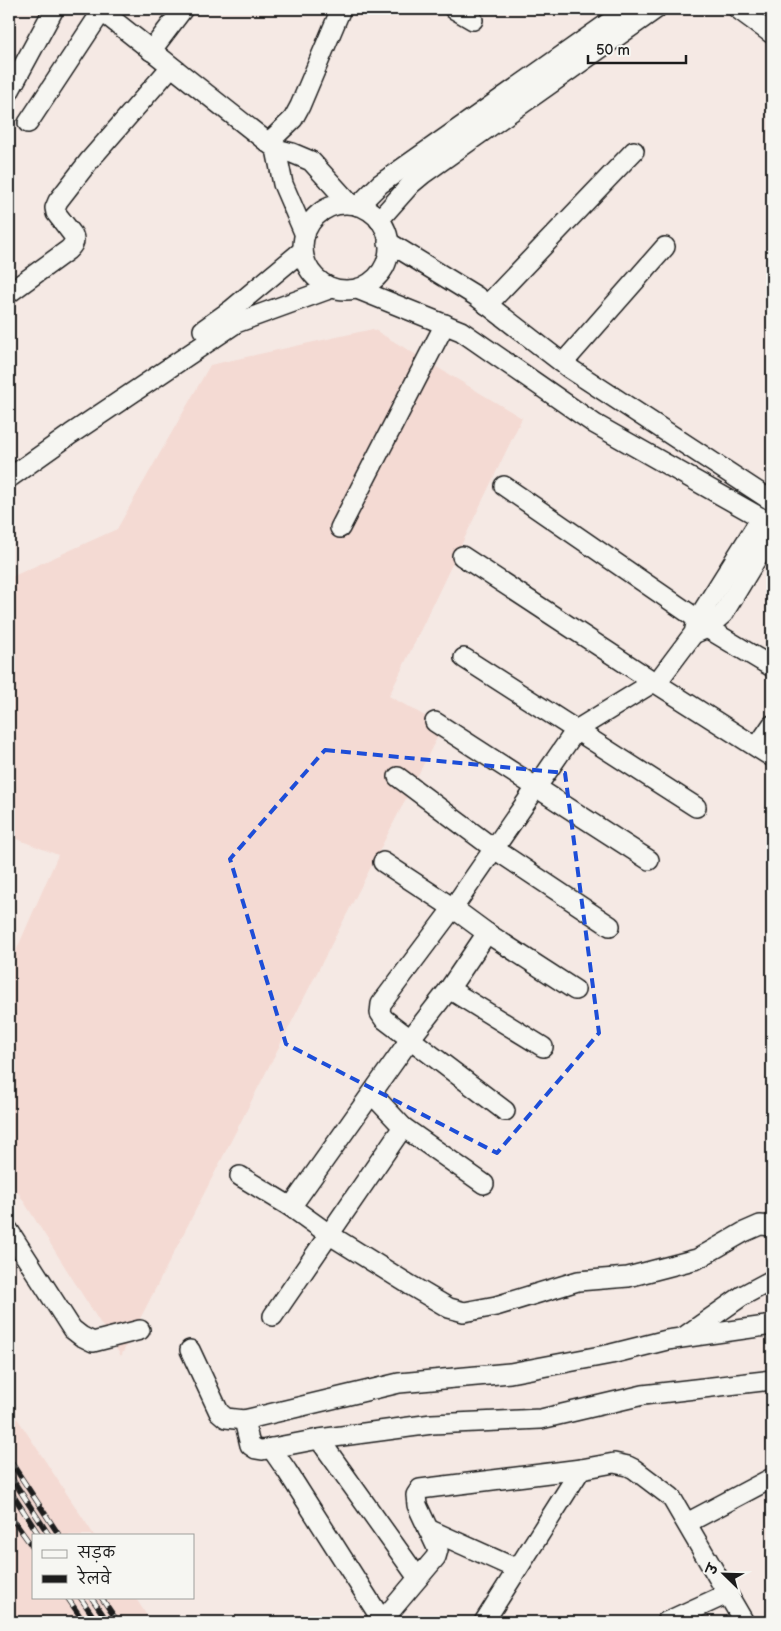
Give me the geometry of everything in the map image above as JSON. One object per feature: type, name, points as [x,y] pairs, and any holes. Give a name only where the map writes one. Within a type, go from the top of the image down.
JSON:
[{"type":"street","points":[[9,92],[54,9]]},
{"type":"street","points":[[151,51],[183,9]]},
{"type":"street","points":[[272,146],[293,119],[300,106],[341,9]]},
{"type":"street","points":[[454,9],[474,20]]},
{"type":"street","points":[[9,464],[217,321],[304,243],[311,222],[322,212],[335,206],[354,205],[380,184],[604,36],[656,9]]},
{"type":"street","points":[[738,9],[772,34]]},
{"type":"street","points":[[28,123],[101,10],[272,146],[311,161],[354,205],[370,212],[379,220],[385,230],[388,242],[388,257],[382,271],[371,282],[358,289]]},
{"type":"street","points":[[379,220],[406,189],[423,174],[604,36],[623,10]]},
{"type":"street","points":[[9,293],[68,250],[73,244],[73,235],[56,213],[55,208],[58,200],[89,161],[171,67]]},
{"type":"street","points":[[272,146],[304,243],[306,263],[312,274],[320,282],[332,288]]},
{"type":"street","points":[[487,305],[634,151]]},
{"type":"street","points":[[388,242],[476,296],[563,364],[772,501]]},
{"type":"street","points":[[563,364],[665,247]]},
{"type":"street","points":[[9,478],[236,323],[332,288],[358,289],[461,331],[595,424],[766,521],[700,627],[661,677],[576,730],[453,908],[381,1004],[380,1013],[384,1019],[505,1111]]},
{"type":"street","points":[[340,528],[445,324]]},
{"type":"street","points":[[504,486],[690,614],[700,627],[772,667]]},
{"type":"street","points":[[700,627],[722,614],[772,533]]},
{"type":"street","points":[[462,556],[764,752],[772,725]]},
{"type":"street","points":[[464,658],[696,806]]},
{"type":"street","points":[[435,722],[649,860]]},
{"type":"street","points":[[398,777],[493,848],[610,926]]},
{"type":"street","points":[[383,862],[575,990]]},
{"type":"street","points":[[291,1207],[487,932]]},
{"type":"street","points":[[448,989],[543,1047]]},
{"type":"street","points":[[372,1094],[403,1127],[484,1184]]},
{"type":"street","points":[[273,1316],[403,1127]]},
{"type":"street","points":[[240,1176],[410,1285],[449,1308],[464,1312],[496,1306],[578,1281],[628,1277],[697,1259],[760,1225],[772,1226]]},
{"type":"street","points":[[9,1231],[72,1328],[81,1336],[93,1342],[140,1330]]},
{"type":"street","points":[[682,1338],[742,1296],[772,1280]]},
{"type":"street","points":[[190,1350],[219,1412],[226,1418],[244,1420],[399,1383],[510,1373],[611,1354],[667,1340],[772,1325]]},
{"type":"street","points":[[244,1420],[250,1445],[262,1450],[319,1439],[432,1424],[541,1419],[643,1395],[772,1380]]},
{"type":"street","points":[[319,1439],[418,1578]]},
{"type":"street","points":[[271,1448],[287,1470],[382,1622],[436,1557],[438,1550],[417,1505],[416,1495],[420,1489],[581,1469],[614,1463],[634,1468],[671,1497],[744,1622]]},
{"type":"street","points":[[484,1622],[581,1469]]},
{"type":"street","points":[[687,1523],[772,1478]]},
{"type":"street","points":[[428,1530],[517,1569]]},
{"type":"street","points":[[666,1622],[727,1594]]},
{"type":"highlighted area","points":[[325,750],[565,773],[599,1033],[497,1153],[286,1044],[230,859]]},
{"type":"shaded area","points":[[373,329],[522,418],[389,696],[443,726],[121,1356],[9,1178],[9,967],[58,855],[9,836],[9,578],[117,529],[210,365]]},
{"type":"shaded area","points":[[9,1406],[93,1534],[32,1534],[32,1598],[136,1598],[151,1622],[9,1622]]},
{"type":"railway","points":[[9,1459],[58,1534]]},
{"type":"railway","points":[[9,1474],[48,1534]]},
{"type":"railway","points":[[9,1489],[38,1534]]},
{"type":"railway","points":[[9,1514],[32,1546]]},
{"type":"railway","points":[[68,1598],[84,1622]]},
{"type":"railway","points":[[81,1598],[97,1622]]},
{"type":"railway","points":[[92,1598],[108,1622]]},
{"type":"railway","points":[[102,1598],[118,1622]]}]
